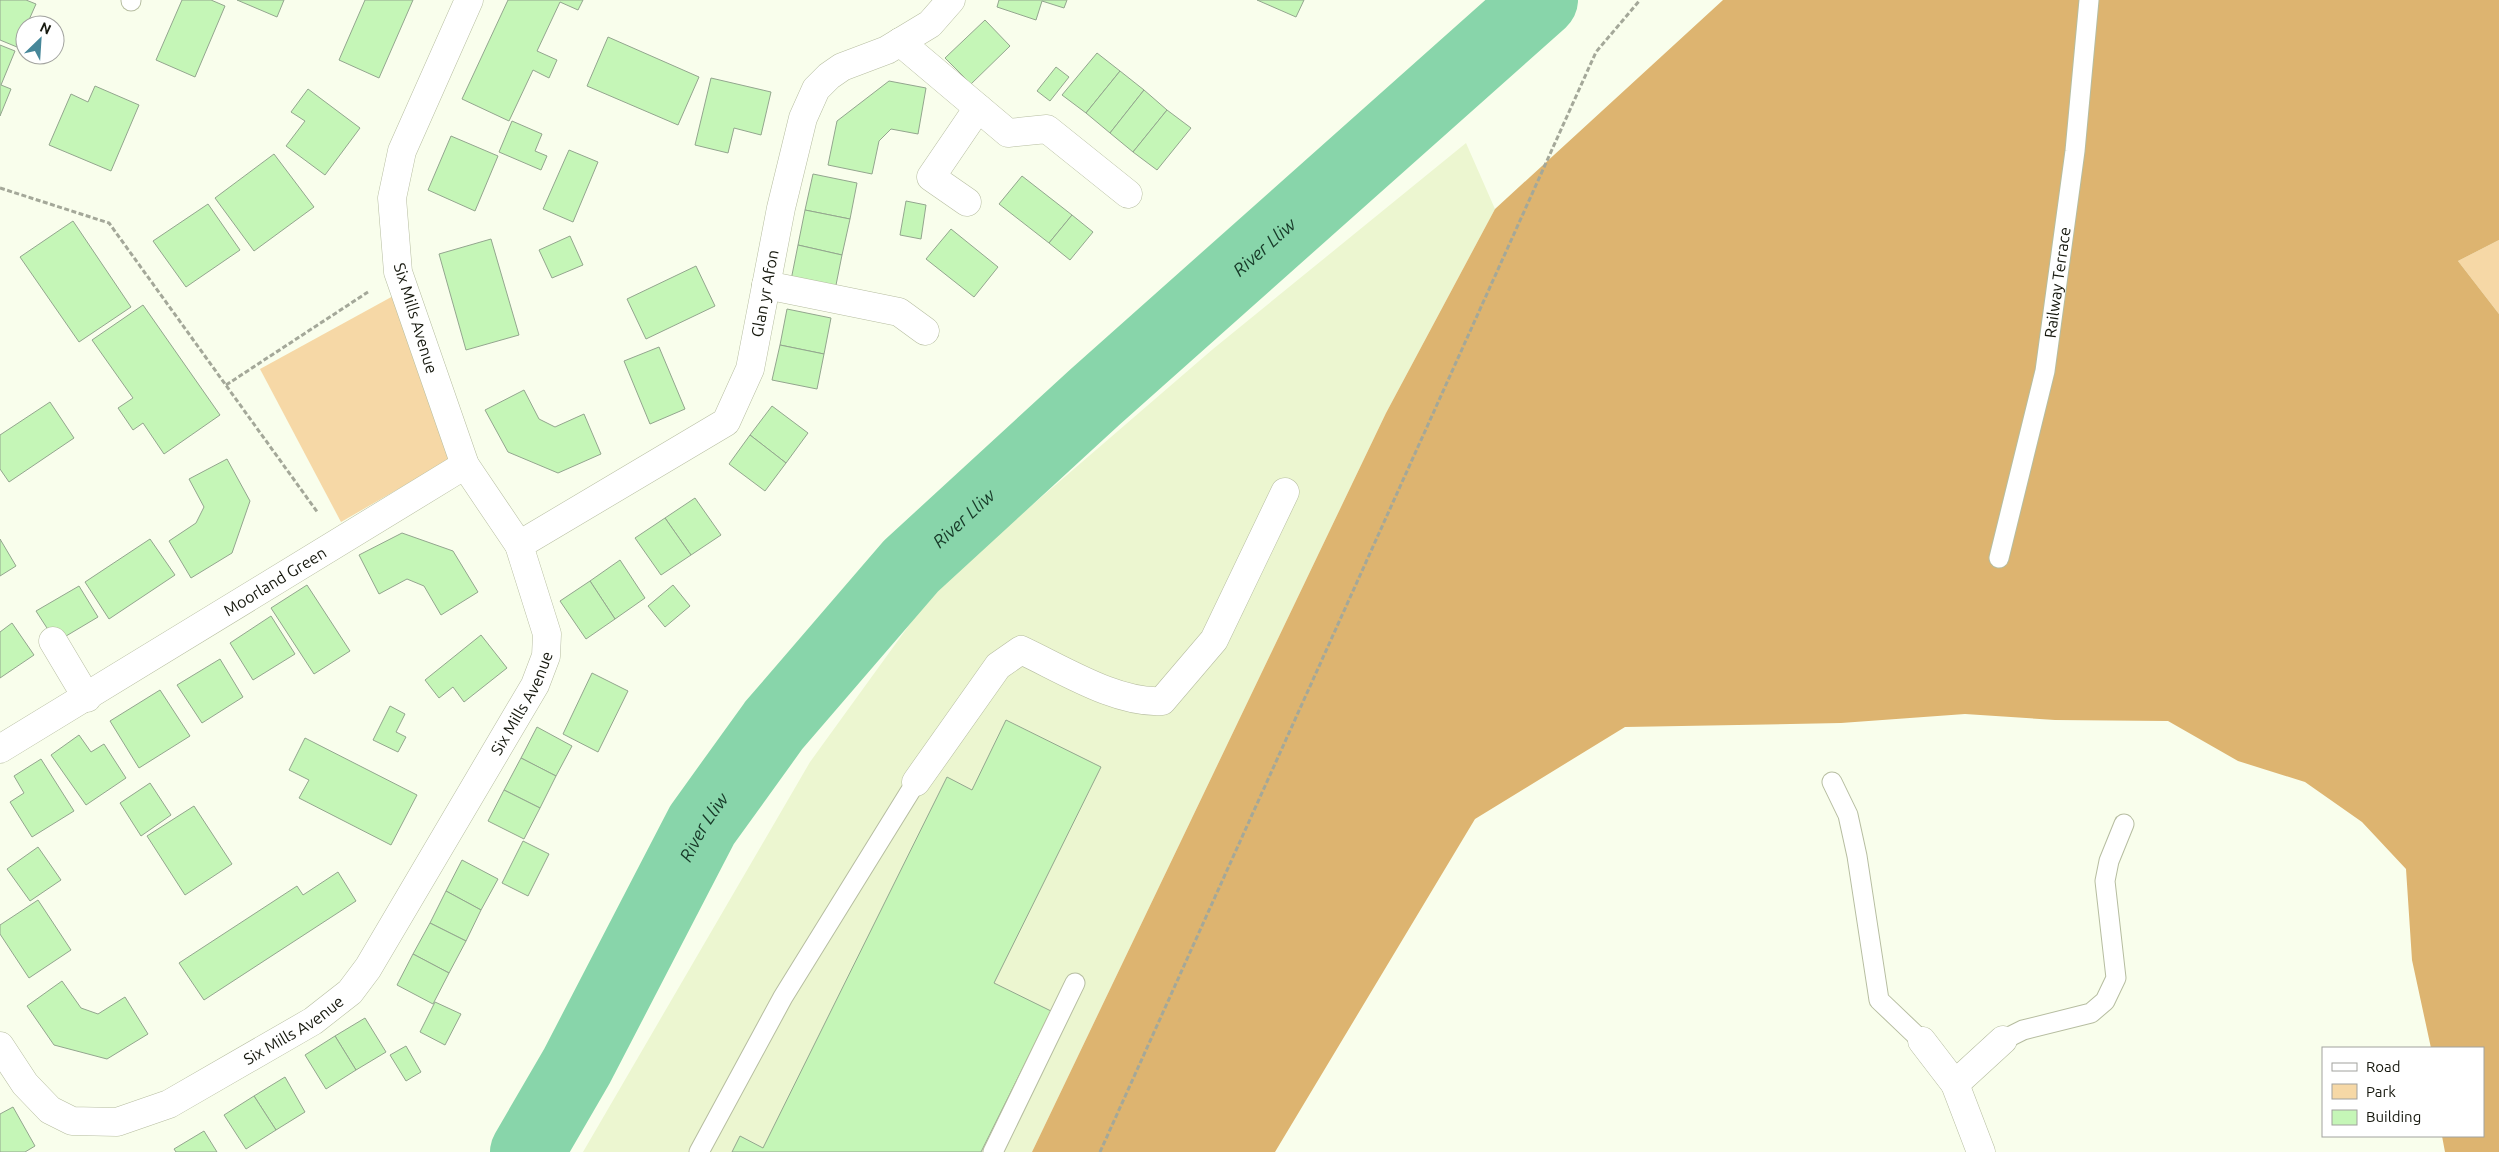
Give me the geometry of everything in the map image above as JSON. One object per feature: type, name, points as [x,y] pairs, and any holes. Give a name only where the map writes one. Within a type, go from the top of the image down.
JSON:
[{"type":"street","name":"Six Mills Avenue","points":[[0,1046],[25,1084],[50,1110],[72,1121],[116,1122],[169,1104],[313,1021],[350,992],[386,941],[535,685],[546,656],[547,634],[520,545],[465,465],[398,272],[392,198],[402,151],[469,0]]},
{"type":"street","name":"Glan yr Afon","points":[[520,545],[726,422],[750,369],[781,208],[803,118],[816,89],[829,76],[842,67],[887,50],[930,24],[951,0]]},
{"type":"street","points":[[900,42],[1008,133],[1047,129],[1128,194]]},
{"type":"street","points":[[967,202],[930,177],[978,108]]},
{"type":"street","points":[[766,285],[899,312],[925,331]]},
{"type":"street","name":"Moorland Green","points":[[0,749],[87,698],[465,465]]},
{"type":"street","points":[[916,782],[998,666],[1020,650],[1111,692],[1144,702],[1162,701],[1214,640],[1285,492]]},
{"type":"street","points":[[53,641],[87,698]]},
{"type":"street","points":[[1922,1040],[1954,1084],[1981,1152]]},
{"type":"street","points":[[1954,1084],[2003,1040]]},
{"type":"lane","name":"Railway Terrace","points":[[1998,558],[2044,371],[2075,151],[2089,0]]},
{"type":"lane","points":[[699,1152],[783,997],[916,782]]},
{"type":"lane","points":[[1832,782],[1848,815],[1857,856],[1879,1000],[1922,1040]]},
{"type":"lane","points":[[2003,1040],[2024,1030],[2091,1013],[2105,1001],[2116,978],[2105,881],[2110,861],[2124,824]]},
{"type":"lane","points":[[993,1152],[1075,983]]},
{"type":"path","points":[[1100,1152],[1596,52],[1640,0]]},
{"type":"path","points":[[0,188],[109,223],[339,542]]},
{"type":"path","points":[[226,385],[398,272]]},
{"type":"shaded area","points":[[1723,0],[2499,0],[2499,240],[2458,261],[2499,314],[2499,1152],[2445,1152],[2442,1137],[2484,1137],[2484,1047],[2431,1047],[2412,960],[2406,869],[2362,822],[2305,782],[2238,761],[2168,721],[2055,720],[1965,714],[1841,723],[1625,727],[1475,819],[1275,1152],[1032,1152],[1386,413],[1495,209]]},
{"type":"shaded area","points":[[1466,143],[1495,209],[1386,413],[1032,1152],[583,1152],[810,762],[936,588],[1213,349]]},
{"type":"green space","points":[[2499,240],[2499,314],[2458,261]]},
{"type":"green space","points":[[395,295],[452,458],[341,522],[260,369]]},
{"type":"building","points":[[0,0],[26,0],[36,4],[31,15],[15,15],[15,46],[0,40]]},
{"type":"building","points":[[182,0],[211,0],[225,6],[195,77],[156,60]]},
{"type":"building","points":[[237,0],[284,0],[277,17]]},
{"type":"building","points":[[365,0],[413,0],[379,78],[339,60]]},
{"type":"building","points":[[508,0],[583,0],[578,10],[560,2],[537,51],[557,60],[549,78],[533,70],[509,121],[462,99]]},
{"type":"building","points":[[999,0],[1067,0],[1064,8],[1042,1],[1036,20],[997,7]]},
{"type":"building","points":[[1257,0],[1304,0],[1296,17]]},
{"type":"building","points":[[985,20],[1010,46],[971,84],[945,58]]},
{"type":"building","points":[[608,37],[699,77],[678,125],[587,86]]},
{"type":"building","points":[[0,45],[15,51],[1,85],[11,89],[0,116]]},
{"type":"building","points":[[1097,53],[1120,71],[1086,113],[1062,95]]},
{"type":"building","points":[[1056,67],[1069,77],[1050,101],[1037,91]]},
{"type":"building","points":[[1120,71],[1144,90],[1110,133],[1086,113]]},
{"type":"building","points":[[711,78],[771,92],[761,135],[734,128],[728,153],[695,145]]},
{"type":"building","points":[[889,81],[926,88],[918,134],[891,129],[879,141],[872,174],[828,165],[837,121]]},
{"type":"building","points":[[95,86],[139,105],[111,171],[49,145],[71,94],[88,102]]},
{"type":"building","points":[[308,89],[360,128],[325,175],[286,146],[305,121],[291,112]]},
{"type":"building","points":[[1144,90],[1167,110],[1133,152],[1110,133]]},
{"type":"building","points":[[1167,110],[1191,128],[1157,170],[1133,152]]},
{"type":"building","points":[[512,121],[542,134],[535,151],[547,156],[541,170],[499,152]]},
{"type":"building","points":[[451,136],[498,156],[475,211],[428,190]]},
{"type":"building","points":[[569,150],[598,162],[573,222],[543,209]]},
{"type":"building","points":[[274,154],[314,207],[254,251],[215,198]]},
{"type":"building","points":[[813,174],[857,183],[850,219],[805,210]]},
{"type":"building","points":[[1022,176],[1072,215],[1049,243],[999,204]]},
{"type":"building","points":[[906,201],[926,205],[921,239],[900,235]]},
{"type":"building","points":[[208,204],[240,250],[186,287],[153,241]]},
{"type":"building","points":[[805,210],[850,219],[842,255],[798,245]]},
{"type":"building","points":[[1072,215],[1093,232],[1070,260],[1049,243]]},
{"type":"building","points":[[73,221],[131,307],[79,342],[20,257]]},
{"type":"building","points":[[951,229],[998,267],[974,297],[926,259]]},
{"type":"building","points":[[570,236],[583,265],[552,278],[539,250]]},
{"type":"building","points":[[491,239],[519,335],[466,350],[439,254]]},
{"type":"building","points":[[798,245],[842,255],[835,290],[791,280]]},
{"type":"building","points":[[696,266],[715,306],[646,339],[627,299]]},
{"type":"building","points":[[143,305],[220,415],[164,454],[143,423],[133,430],[118,408],[133,398],[92,340]]},
{"type":"building","points":[[787,309],[831,318],[824,354],[780,345]]},
{"type":"building","points":[[780,345],[824,354],[817,389],[772,380]]},
{"type":"building","points":[[659,347],[685,409],[650,424],[624,361]]},
{"type":"building","points":[[524,390],[539,419],[555,427],[584,414],[601,454],[558,473],[508,452],[485,410]]},
{"type":"building","points":[[50,402],[74,438],[9,482],[0,469],[0,435]]},
{"type":"building","points":[[772,406],[808,433],[786,463],[750,435]]},
{"type":"building","points":[[750,435],[786,463],[765,491],[729,464]]},
{"type":"building","points":[[227,459],[250,501],[232,553],[191,578],[169,541],[196,523],[204,507],[189,479]]},
{"type":"building","points":[[695,498],[721,535],[691,555],[665,518]]},
{"type":"building","points":[[665,518],[691,555],[661,575],[635,538]]},
{"type":"building","points":[[402,533],[453,551],[478,592],[441,615],[424,586],[407,579],[379,594],[359,555]]},
{"type":"building","points":[[0,539],[16,566],[0,576]]},
{"type":"building","points":[[150,539],[175,575],[109,619],[85,582]]},
{"type":"building","points":[[620,560],[645,598],[615,619],[590,581]]},
{"type":"building","points":[[590,581],[615,619],[586,639],[560,601]]},
{"type":"building","points":[[307,585],[350,651],[314,674],[271,608]]},
{"type":"building","points":[[673,585],[690,606],[665,627],[648,606]]},
{"type":"building","points":[[79,586],[98,617],[56,642],[36,611]]},
{"type":"building","points":[[271,616],[295,654],[253,680],[230,643]]},
{"type":"building","points":[[12,623],[34,655],[0,678],[0,632]]},
{"type":"building","points":[[481,635],[507,668],[464,702],[453,687],[439,698],[425,680]]},
{"type":"building","points":[[220,659],[243,697],[202,723],[177,685]]},
{"type":"building","points":[[592,673],[628,691],[598,752],[563,734]]},
{"type":"building","points":[[160,690],[190,736],[139,768],[110,721]]},
{"type":"building","points":[[390,706],[405,714],[396,732],[406,737],[398,752],[373,740]]},
{"type":"building","points":[[1006,720],[1101,767],[994,983],[1051,1011],[981,1152],[732,1152],[740,1136],[763,1148],[947,777],[972,790]]},
{"type":"building","points":[[537,727],[572,746],[556,776],[521,758]]},
{"type":"building","points":[[79,735],[91,752],[104,744],[126,778],[86,805],[51,755]]},
{"type":"building","points":[[305,738],[417,795],[391,845],[299,798],[309,780],[289,770]]},
{"type":"building","points":[[521,758],[556,776],[540,808],[504,790]]},
{"type":"building","points":[[41,759],[74,811],[32,837],[10,802],[24,793],[14,776]]},
{"type":"building","points":[[150,783],[171,815],[141,836],[120,803]]},
{"type":"building","points":[[504,790],[540,808],[524,839],[488,821]]},
{"type":"building","points":[[194,806],[232,864],[185,895],[147,836]]},
{"type":"building","points":[[523,841],[549,854],[528,896],[502,883]]},
{"type":"building","points":[[38,847],[61,880],[30,901],[7,869]]},
{"type":"building","points":[[462,860],[498,879],[481,910],[446,891]]},
{"type":"building","points":[[338,872],[356,901],[204,1000],[179,963],[297,886],[303,895]]},
{"type":"building","points":[[446,891],[481,910],[466,941],[430,923]]},
{"type":"building","points":[[38,900],[71,950],[29,978],[0,934],[0,925]]},
{"type":"building","points":[[430,923],[466,941],[449,973],[413,954]]},
{"type":"building","points":[[413,954],[449,973],[433,1004],[397,985]]},
{"type":"building","points":[[62,981],[81,1008],[98,1014],[125,997],[148,1034],[107,1059],[54,1045],[27,1006]]},
{"type":"building","points":[[435,1002],[461,1014],[445,1045],[420,1032]]},
{"type":"building","points":[[365,1018],[386,1052],[356,1070],[335,1036]]},
{"type":"building","points":[[335,1036],[356,1070],[326,1089],[305,1055]]},
{"type":"building","points":[[406,1046],[421,1072],[406,1081],[390,1055]]},
{"type":"building","points":[[285,1077],[305,1112],[276,1130],[254,1096]]},
{"type":"building","points":[[254,1096],[276,1130],[246,1149],[224,1115]]},
{"type":"building","points":[[13,1107],[35,1146],[25,1152],[0,1152],[0,1114]]},
{"type":"building","points":[[204,1131],[217,1152],[176,1152],[174,1149]]},
{"type":"waterway","name":"River Lliw","points":[[527,1152],[577,1066],[702,825],[774,725],[911,566],[1095,397],[1541,0]]}]
